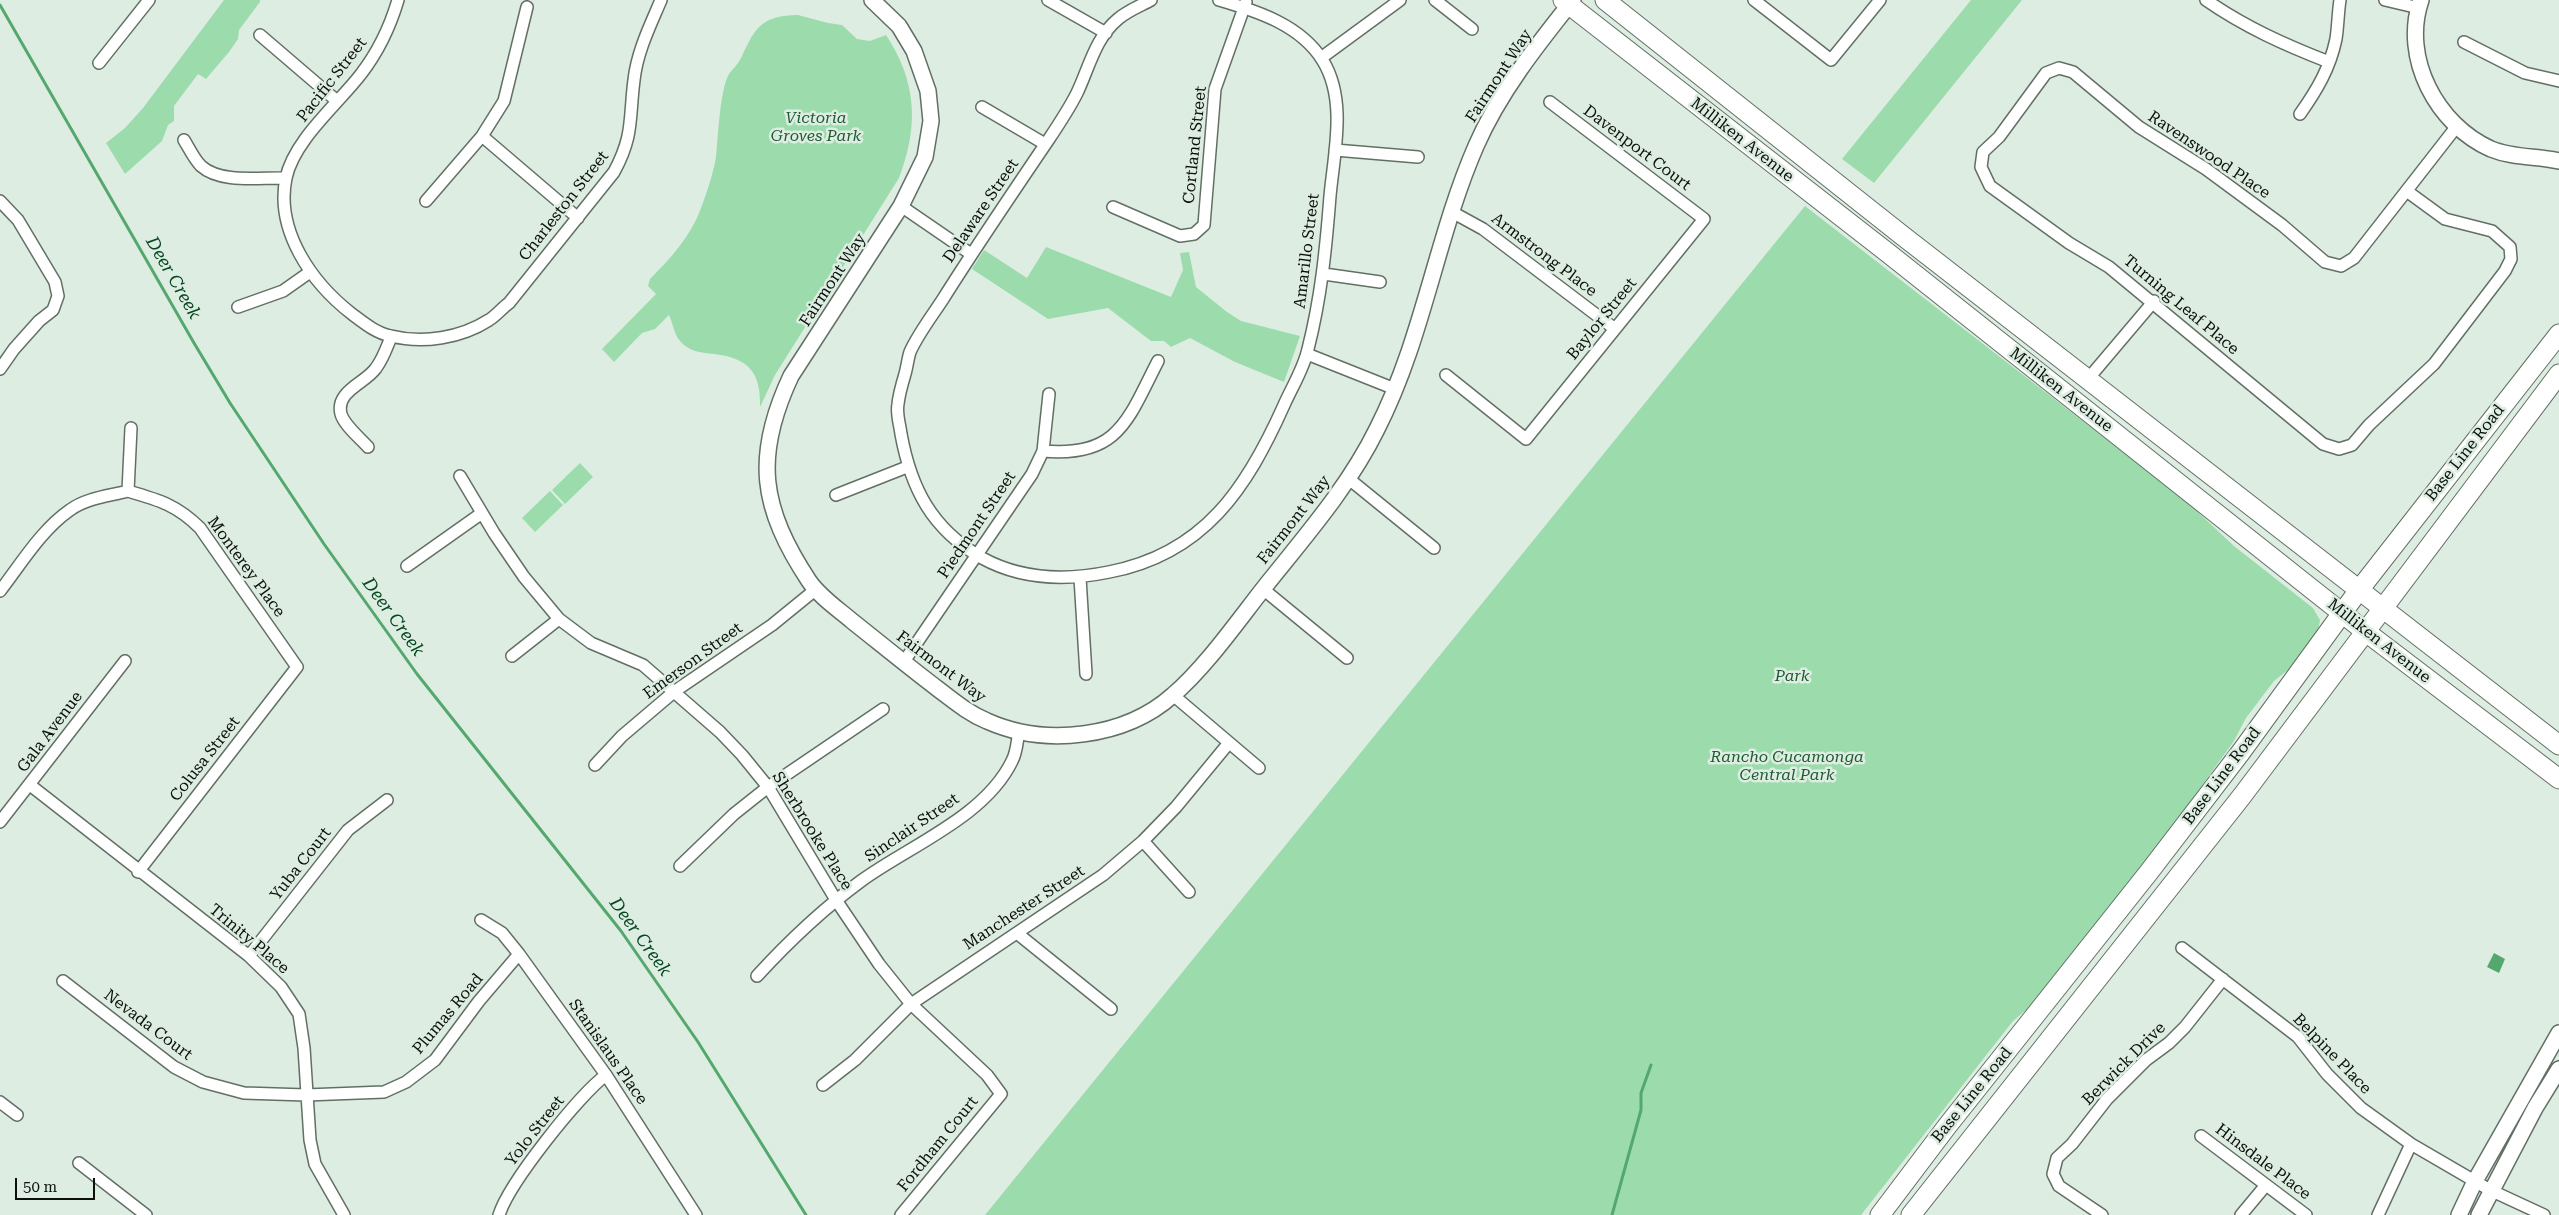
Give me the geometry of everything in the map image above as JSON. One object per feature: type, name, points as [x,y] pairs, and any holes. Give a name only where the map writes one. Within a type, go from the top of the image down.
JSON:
[{"type":"main road","name":"Milliken Avenue","points":[[1605,0],[2559,745]]},
{"type":"main road","name":"Milliken Avenue","points":[[1568,2],[2366,632],[2559,779]]},
{"type":"main road","name":"Base Line Road","points":[[1880,1215],[1948,1125],[2149,872],[2241,752],[2359,590],[2559,334]]},
{"type":"main road","name":"Base Line Road","points":[[1911,1215],[2218,827],[2559,374]]},
{"type":"street","points":[[99,63],[149,0]]},
{"type":"street","name":"Pacific Street","points":[[286,178],[304,143],[361,74],[379,47],[398,0]]},
{"type":"street","name":"Charleston Street","points":[[391,337],[428,340],[456,335],[489,320],[509,303],[578,218],[614,172],[626,151],[630,134],[634,79],[639,53],[661,0]]},
{"type":"street","name":"Fairmont Way","points":[[872,0],[888,5],[914,51],[929,98],[930,121],[925,157],[901,206],[791,376],[772,425],[766,471],[771,501],[789,550],[815,590],[903,663],[963,709],[990,723],[1019,731],[1057,736],[1097,732],[1134,721],[1173,695],[1212,652],[1349,479],[1377,429],[1408,358],[1452,212],[1477,144],[1500,101],[1568,2]]},
{"type":"street","points":[[1048,0],[1106,33]]},
{"type":"street","name":"Delaware Street","points":[[977,555],[959,542],[932,515],[918,495],[907,467],[897,408],[910,352],[971,254],[1045,144],[1078,90],[1090,60],[1106,33],[1116,21],[1151,0]]},
{"type":"street","points":[[1219,0],[1245,4]]},
{"type":"street","points":[[1321,58],[1400,0]]},
{"type":"street","points":[[1434,0],[1472,29]]},
{"type":"street","points":[[1754,0],[1831,60],[1880,0]]},
{"type":"street","points":[[2206,0],[2243,25],[2273,40],[2329,62]]},
{"type":"street","points":[[2300,114],[2320,86],[2329,62],[2336,38],[2340,0]]},
{"type":"street","points":[[2385,0],[2420,4],[2416,36],[2418,58],[2425,80],[2445,114],[2457,126],[2492,149],[2510,154],[2559,161]]},
{"type":"street","name":"Amarillo Street","points":[[977,555],[1000,567],[1026,574],[1051,578],[1080,578],[1124,570],[1165,554],[1189,540],[1210,523],[1231,501],[1270,437],[1307,354],[1324,274],[1337,111],[1333,82],[1321,58],[1302,37],[1245,4]]},
{"type":"street","name":"Cortland Street","points":[[1113,207],[1180,236],[1194,234],[1204,224],[1215,89],[1245,4]]},
{"type":"street","points":[[426,201],[482,136],[504,100],[527,7]]},
{"type":"street","points":[[260,35],[337,101]]},
{"type":"street","points":[[2464,42],[2525,73],[2559,81]]},
{"type":"street","name":"Ravenswood Place","points":[[1980,167],[1983,152],[1999,137],[2046,73],[2058,68],[2072,72],[2139,127],[2206,169],[2282,226],[2325,262],[2341,266],[2354,258],[2408,192]]},
{"type":"street","name":"Davenport Court","points":[[1550,102],[1704,219]]},
{"type":"street","points":[[982,107],[1045,144]]},
{"type":"street","points":[[2408,192],[2457,126]]},
{"type":"street","points":[[482,136],[578,218]]},
{"type":"street","points":[[184,140],[200,165],[210,172],[232,177],[286,178],[286,205],[289,228],[295,247],[310,272],[329,295],[344,308],[376,332],[391,337],[376,370],[349,391],[340,407],[344,420],[368,447]]},
{"type":"street","points":[[1334,150],[1418,157]]},
{"type":"street","name":"Turning Leaf Place","points":[[1980,167],[1990,186],[2069,243],[2109,267],[2154,301],[2201,344],[2323,444],[2339,449],[2352,445],[2369,425],[2434,364],[2505,271],[2512,259],[2510,247],[2492,231],[2446,219],[2408,192]]},
{"type":"street","points":[[0,201],[18,220],[55,282],[58,296],[53,310],[14,349],[0,369]]},
{"type":"street","points":[[901,206],[971,254]]},
{"type":"street","name":"Armstrong Place","points":[[1452,212],[1483,229],[1615,329]]},
{"type":"street","name":"Baylor Street","points":[[1446,375],[1526,439],[1704,219]]},
{"type":"street","points":[[238,307],[283,291],[310,272]]},
{"type":"street","points":[[1324,274],[1380,282]]},
{"type":"street","points":[[2088,379],[2154,301]]},
{"type":"street","points":[[1307,354],[1395,389]]},
{"type":"street","points":[[1043,451],[1065,453],[1088,450],[1108,440],[1120,430],[1131,414],[1158,361]]},
{"type":"street","name":"Piedmont Street","points":[[903,663],[1032,474],[1043,451],[1049,394]]},
{"type":"street","points":[[0,591],[50,527],[70,509],[90,500],[128,491],[131,428]]},
{"type":"street","points":[[836,495],[907,467]]},
{"type":"street","name":"Sherbrooke Place","points":[[460,476],[482,514],[524,577],[559,619],[591,643],[644,665],[726,738],[768,787],[836,900],[879,964],[911,1004],[987,1075],[1000,1094]]},
{"type":"street","points":[[1349,479],[1434,548]]},
{"type":"street","name":"Monterey Place","points":[[128,491],[168,503],[185,513],[200,528],[297,667]]},
{"type":"street","points":[[407,566],[482,514]]},
{"type":"street","points":[[1080,578],[1086,674]]},
{"type":"street","points":[[1263,589],[1347,658]]},
{"type":"street","name":"Emerson Street","points":[[595,765],[622,736],[675,691],[772,625],[815,590]]},
{"type":"street","points":[[512,656],[559,619]]},
{"type":"street","name":"Gala Avenue","points":[[0,822],[125,661]]},
{"type":"street","name":"Colusa Street","points":[[138,872],[297,667]]},
{"type":"street","points":[[1173,695],[1228,744],[1259,768]]},
{"type":"street","points":[[680,866],[734,814],[768,787],[883,708]]},
{"type":"street","name":"Sinclair Street","points":[[757,976],[791,940],[836,900],[863,880],[956,820],[987,795],[1012,761],[1019,731]]},
{"type":"street","name":"Manchester Street","points":[[823,1085],[855,1060],[911,1004],[965,966],[1018,934],[1103,875],[1143,841],[1176,807],[1228,744]]},
{"type":"street","name":"Trinity Place","points":[[30,785],[138,872],[249,956],[282,987],[299,1014],[304,1048],[310,1140],[315,1164],[344,1215]]},
{"type":"street","name":"Yuba Court","points":[[249,956],[348,830],[387,800]]},
{"type":"street","points":[[1143,841],[1189,892]]},
{"type":"street","name":"Stanislaus Place","points":[[481,920],[502,933],[519,954],[606,1074],[696,1215]]},
{"type":"street","points":[[1018,934],[1111,1009]]},
{"type":"street","name":"Belpine Place","points":[[2182,948],[2298,1037],[2327,1074],[2361,1108],[2411,1144],[2490,1190],[2544,1215]]},
{"type":"street","name":"Plumas Road","points":[[306,1095],[384,1092],[406,1082],[435,1060],[479,1001],[519,954]]},
{"type":"street","name":"Berwick Drive","points":[[2102,1215],[2059,1186],[2053,1174],[2057,1158],[2072,1144],[2107,1099],[2146,1060],[2169,1043],[2185,1027],[2222,979]]},
{"type":"street","name":"Nevada Court","points":[[63,981],[174,1067],[188,1075],[224,1089],[244,1093],[306,1095]]},
{"type":"street","points":[[2459,1215],[2475,1181],[2559,1033]]},
{"type":"street","points":[[2479,1215],[2490,1190],[2559,1069]]},
{"type":"street","name":"Yolo Street","points":[[499,1215],[502,1206],[520,1177],[591,1086],[606,1074]]},
{"type":"street","name":"Fordham Court","points":[[901,1215],[1000,1094]]},
{"type":"street","points":[[0,1102],[17,1115]]},
{"type":"street","name":"Hinsdale Place","points":[[2201,1136],[2306,1215]]},
{"type":"street","points":[[2378,1215],[2411,1144]]},
{"type":"street","points":[[80,1163],[146,1215]]},
{"type":"street","points":[[2241,1215],[2266,1185]]},
{"type":"green space","points":[[224,0],[260,0],[260,2],[239,30],[238,39],[229,52],[206,79],[198,74],[174,106],[174,121],[168,125],[162,141],[125,174],[106,143],[125,128],[143,108]]},
{"type":"green space","points":[[1971,0],[2022,0],[1874,183],[1842,159]]},
{"type":"green space","name":"Victoria Groves Park","points":[[798,15],[842,25],[857,39],[870,41],[886,35],[904,70],[912,105],[912,122],[910,140],[899,178],[775,375],[760,407],[758,385],[750,369],[736,359],[698,352],[687,347],[678,338],[669,315],[655,329],[642,333],[614,362],[602,349],[656,294],[648,286],[650,279],[679,247],[697,218],[715,163],[721,102],[729,74],[739,61],[756,30],[768,21],[776,18]]},
{"type":"green space","name":"Rancho Cucamonga Central Park","points":[[1805,206],[2186,501],[2234,546],[2313,608],[2320,620],[2318,631],[2289,669],[2274,681],[2246,718],[2234,741],[2172,827],[2031,1006],[2013,1021],[1861,1215],[985,1215]]},
{"type":"green space","points":[[1046,247],[1171,297],[1183,270],[1180,253],[1189,252],[1196,287],[1227,312],[1241,321],[1300,336],[1284,382],[1235,362],[1190,338],[1171,347],[1164,341],[1151,341],[1108,308],[1048,319],[972,269],[984,250],[1027,278]]},
{"type":"green space","points":[[580,463],[593,477],[565,504],[552,490]]},
{"type":"green space","points":[[550,491],[563,505],[535,532],[522,518]]},
{"type":"shaded area","points":[[2494,953],[2505,959],[2499,973],[2487,967]]},
{"type":"waterway","name":"Deer Creek","points":[[0,5],[230,403],[324,544],[417,674],[621,931],[698,1042],[806,1215]]},
{"type":"waterway","points":[[1612,1215],[1641,1110],[1641,1093],[1651,1065]]},
{"type":"park label","name":"Park","points":[[1792,676]]}]
